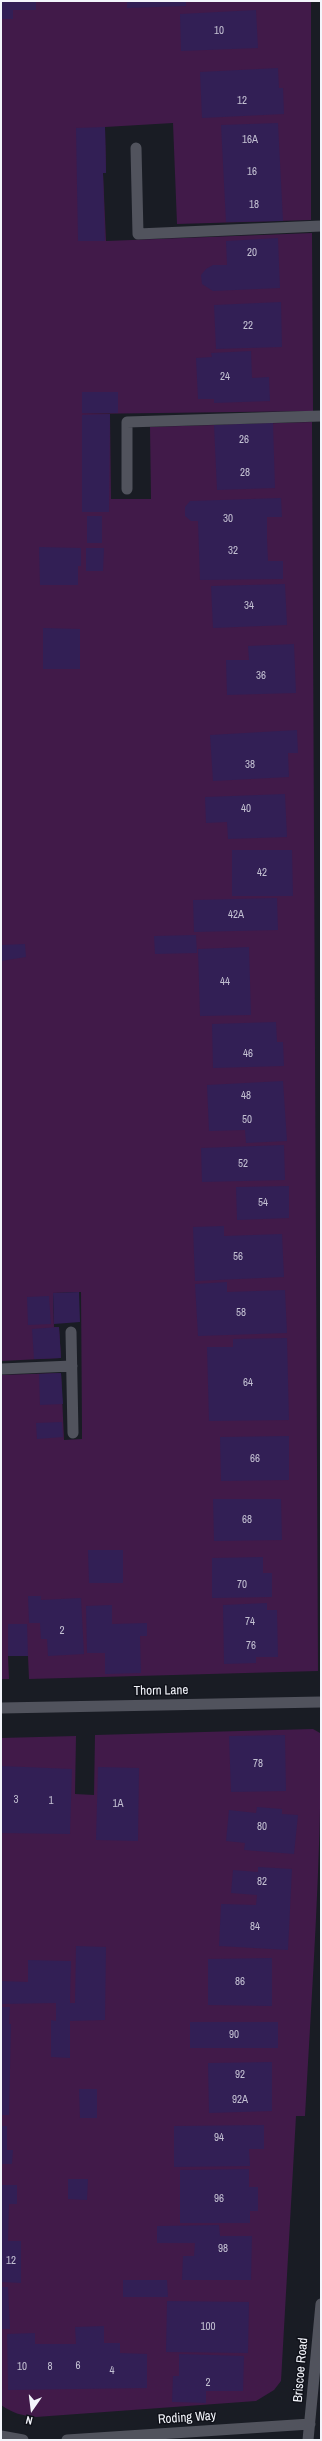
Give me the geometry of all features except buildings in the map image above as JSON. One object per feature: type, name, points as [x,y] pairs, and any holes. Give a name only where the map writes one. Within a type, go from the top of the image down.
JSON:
[{"type":"street","points":[[136,148],[138,234],[321,226]]},
{"type":"street","points":[[127,489],[126,422],[321,416]]},
{"type":"street","points":[[71,1332],[73,1433]]},
{"type":"street","points":[[1,1369],[72,1366]]},
{"type":"street","name":"Thorn Lane","points":[[1,1708],[321,1702]]},
{"type":"street","name":"Briscoe Road","points":[[308,2440],[321,2304]]},
{"type":"street","name":"Roding Way","points":[[67,2440],[310,2424]]},
{"type":"street","points":[[1,2436],[23,2440]]},
{"type":"shaded area","points":[[1,1],[311,1],[311,220],[177,224],[173,123],[105,127],[106,173],[103,173],[106,241],[312,233],[313,411],[82,414],[110,414],[111,499],[151,499],[150,427],[312,422],[318,1671],[29,1679],[28,1656],[8,1656],[9,1679],[1,1679],[1,1375],[61,1373],[64,1440],[82,1439],[82,1429],[81,1292],[53,1293],[54,1327],[59,1327],[61,1358],[1,1361]]},
{"type":"shaded area","points":[[313,1729],[320,1733],[321,1736],[321,1784],[316,1926],[305,2116],[296,2116],[281,2381],[274,2390],[256,2401],[36,2417],[13,2412],[1,2405],[1,1738],[76,1736],[75,1794],[94,1795],[95,1735]]}]
